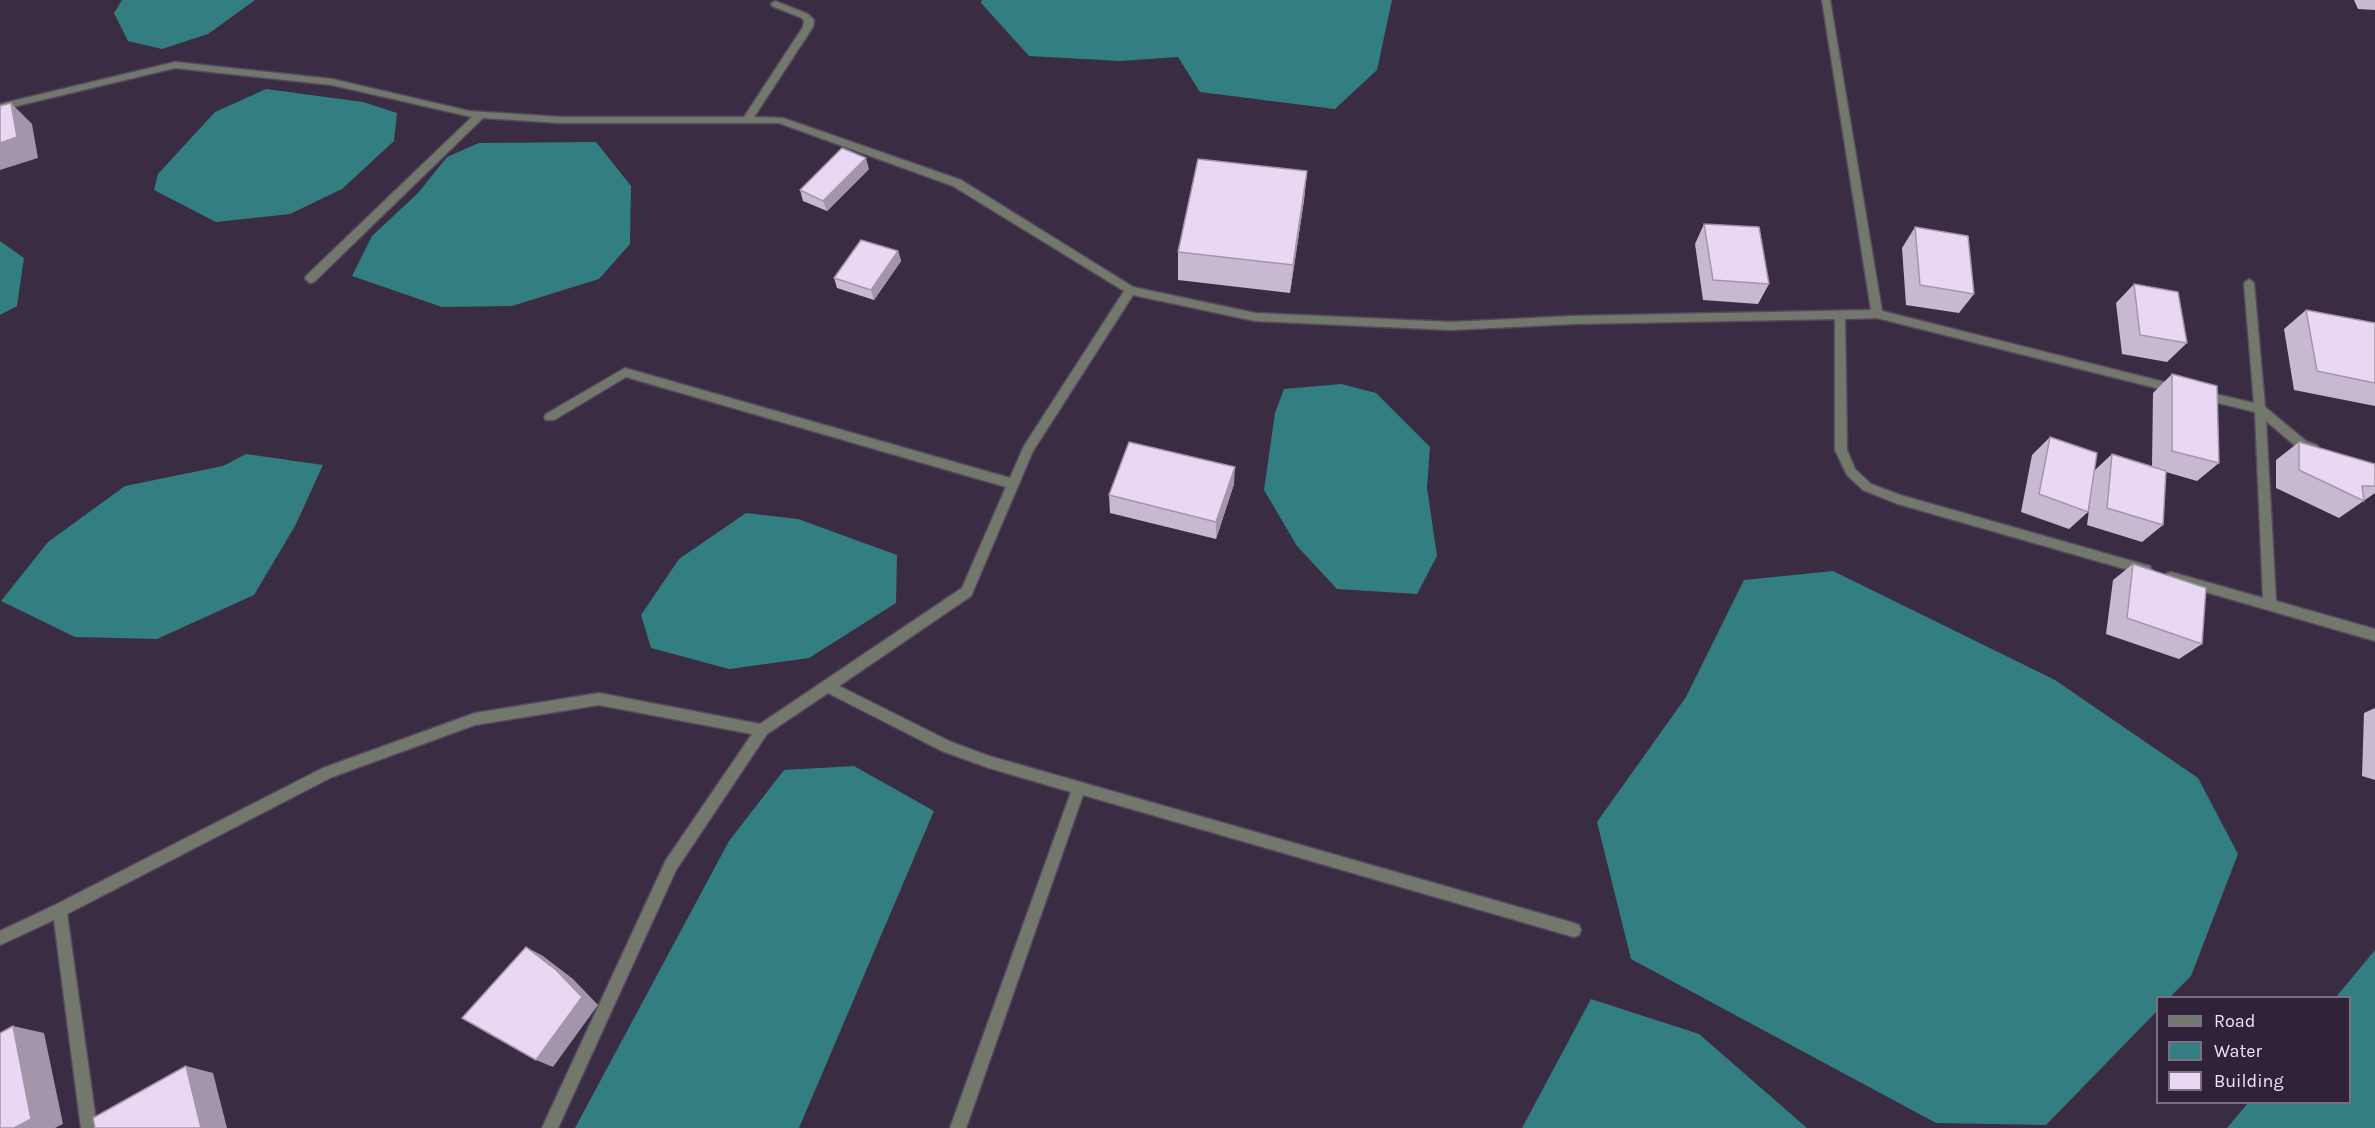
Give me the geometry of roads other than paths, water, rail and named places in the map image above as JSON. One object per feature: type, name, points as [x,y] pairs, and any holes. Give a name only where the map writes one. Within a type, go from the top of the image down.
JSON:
[{"type":"street","points":[[1826,0],[1876,314]]},
{"type":"street","points":[[747,120],[808,27],[809,20],[805,16],[775,4]]},
{"type":"street","points":[[0,107],[175,65],[332,82],[480,115],[561,120],[780,120],[957,183],[1130,290],[1255,317],[1451,326],[1573,320],[1876,314],[2260,410],[2302,446],[2323,451]]},
{"type":"street","points":[[310,279],[480,115]]},
{"type":"street","points":[[2249,283],[2260,410],[2270,606]]},
{"type":"street","points":[[550,1128],[671,865],[762,730],[829,687],[966,592],[1028,449],[1130,290]]},
{"type":"street","points":[[1840,315],[1841,450],[1851,472],[1867,487],[1898,499],[2375,635]]},
{"type":"street","points":[[550,417],[624,372],[1013,484]]},
{"type":"street","points":[[829,687],[947,747],[1079,789],[1574,930]]},
{"type":"street","points":[[0,938],[60,910],[328,772],[475,719],[599,699],[762,730]]},
{"type":"street","points":[[957,1128],[1079,789]]},
{"type":"street","points":[[60,910],[89,1128]]},
{"type":"water","points":[[122,0],[255,0],[208,34],[162,49],[128,41],[114,13]]},
{"type":"water","points":[[982,0],[1392,0],[1377,70],[1335,109],[1200,92],[1178,57],[1120,61],[1029,56],[981,3]]},
{"type":"water","points":[[266,89],[363,102],[397,113],[394,141],[342,189],[290,214],[216,222],[154,190],[158,174],[215,112]]},
{"type":"water","points":[[596,142],[631,186],[630,244],[599,279],[512,306],[442,307],[352,276],[372,236],[418,193],[447,157],[479,143]]},
{"type":"water","points":[[0,241],[24,258],[17,306],[0,315]]},
{"type":"water","points":[[1341,384],[1376,393],[1430,447],[1427,488],[1437,556],[1417,594],[1337,589],[1297,546],[1264,490],[1275,413],[1284,389]]},
{"type":"water","points":[[246,454],[323,465],[295,526],[254,595],[157,639],[75,637],[1,601],[48,542],[125,486],[223,466]]},
{"type":"water","points":[[746,513],[798,519],[897,555],[896,603],[809,658],[729,669],[651,648],[641,615],[679,559]]},
{"type":"water","points":[[1833,571],[2055,680],[2198,778],[2238,854],[2191,976],[2171,996],[2156,996],[2156,1012],[2046,1125],[1936,1123],[1631,959],[1597,822],[1686,697],[1744,580]]},
{"type":"water","points":[[854,766],[934,811],[799,1128],[575,1128],[729,841],[784,770]]},
{"type":"water","points":[[2375,950],[2375,1128],[2227,1128],[2247,1104],[2351,1104],[2351,996],[2337,996]]},
{"type":"water","points":[[1591,999],[1699,1034],[1807,1128],[1522,1128]]}]
